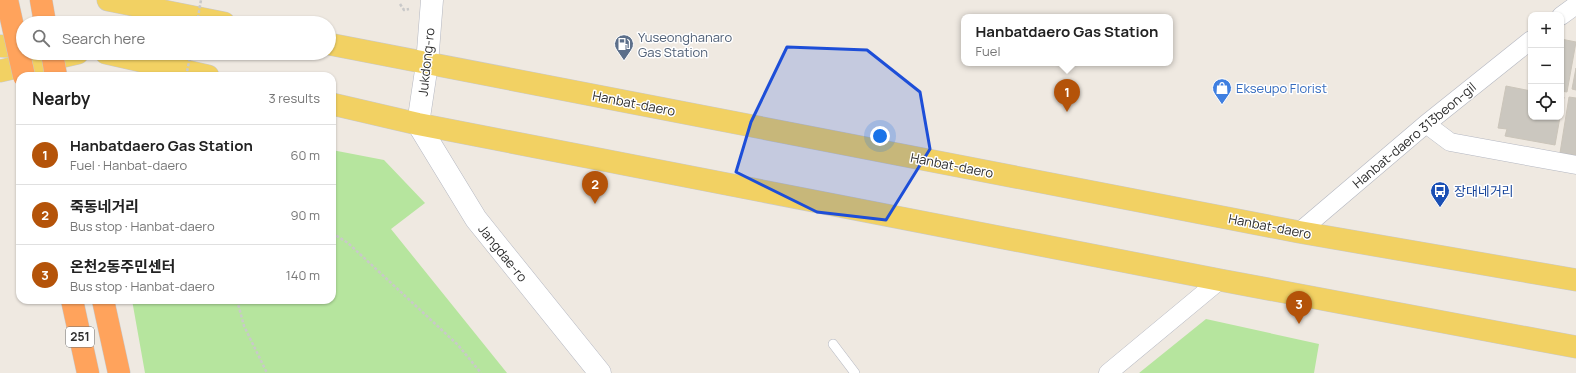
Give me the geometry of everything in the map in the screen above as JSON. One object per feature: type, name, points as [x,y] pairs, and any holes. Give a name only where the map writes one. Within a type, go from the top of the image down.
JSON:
[{"type":"highway","points":[[7,0],[16,40]]},
{"type":"highway","points":[[41,0],[44,16]]},
{"type":"highway","points":[[20,60],[23,72]]},
{"type":"highway","points":[[53,60],[55,72]]},
{"type":"highway","points":[[73,304],[75,373]]},
{"type":"highway","name":"251","points":[[73,304],[88,373]]},
{"type":"highway","name":"251","points":[[104,304],[119,373]]},
{"type":"main road","points":[[108,0],[189,16]]},
{"type":"main road","name":"Hanbat-daero","points":[[336,45],[1299,232],[1576,280]]},
{"type":"main road","points":[[0,46],[16,47]]},
{"type":"main road","points":[[0,71],[48,60]]},
{"type":"main road","points":[[137,60],[190,72]]},
{"type":"main road","points":[[336,105],[418,124],[1220,280],[1576,346]]},
{"type":"street","name":"Jukdong-ro","points":[[418,124],[427,64],[432,0]]},
{"type":"street","points":[[1564,14],[1576,5]]},
{"type":"street","name":"Hanbat-daero 313beon-gil","points":[[1299,232],[1426,124],[1528,42]]},
{"type":"street","name":"Jangdae-ro","points":[[418,124],[476,219],[600,373]]},
{"type":"street","points":[[1426,124],[1450,142],[1576,165]]},
{"type":"street","points":[[1108,373],[1220,280]]},
{"type":"lane","points":[[833,344],[855,373]]},
{"type":"path","points":[[198,16],[201,0]]},
{"type":"path","points":[[400,4],[404,10],[411,8]]},
{"type":"path","points":[[187,72],[189,60]]},
{"type":"path","points":[[336,235],[348,242],[458,345],[481,373]]},
{"type":"path","points":[[238,304],[244,326],[267,373]]},
{"type":"highlighted area","points":[[787,47],[867,50],[920,92],[930,149],[886,220],[817,212],[736,172],[751,122]]},
{"type":"green space","points":[[336,151],[384,160],[425,203],[391,229],[507,373],[145,373],[133,304],[336,304]]},
{"type":"green space","points":[[1206,319],[1319,344],[1314,373],[1139,373]]},
{"type":"building","points":[[1564,40],[1576,42],[1567,92],[1564,92]]},
{"type":"building","points":[[1576,68],[1576,90],[1572,89]]},
{"type":"building","points":[[1506,86],[1528,90],[1528,120],[1559,120],[1555,145],[1505,136],[1507,129],[1498,128]]},
{"type":"building","points":[[1569,97],[1576,98],[1576,155],[1560,153]]},
{"type":"place","name":"Yuseonghanaro Gas Station","points":[[624,61]]},
{"type":"place","name":"Ekseupo Florist","points":[[1222,105]]},
{"type":"place","name":"Hanbatdaero Gas Station","points":[[1067,112]]},
{"type":"place","name":"죽동네거리","points":[[595,204]]},
{"type":"place","name":"장대네거리","points":[[1440,208]]},
{"type":"place","name":"온천2동주민센터","points":[[1299,324]]}]
